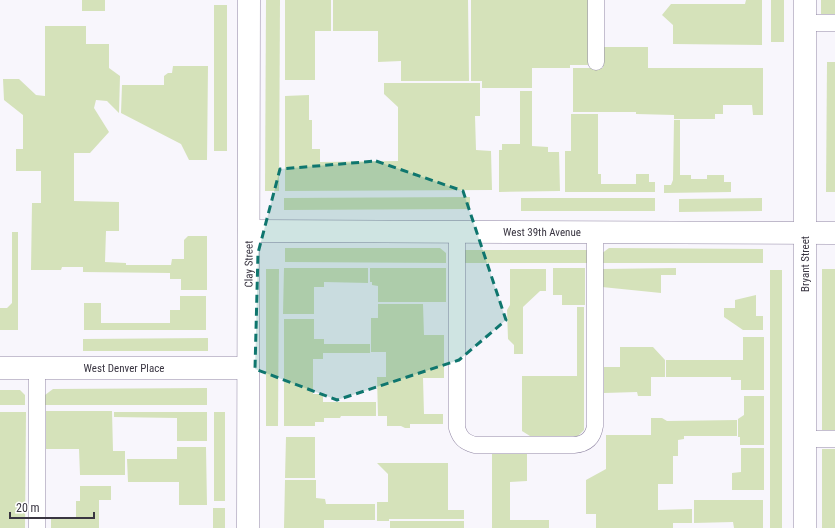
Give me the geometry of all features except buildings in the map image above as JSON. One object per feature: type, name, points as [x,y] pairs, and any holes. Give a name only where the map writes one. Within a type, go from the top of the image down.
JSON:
[{"type":"street","name":"Clay Street","points":[[248,528],[250,0]]},
{"type":"street","name":"Bryant Street","points":[[805,0],[805,528]]},
{"type":"street","name":"West 39th Avenue","points":[[249,231],[835,233]]},
{"type":"street","name":"West Denver Place","points":[[0,368],[248,368]]},
{"type":"lane","points":[[596,0],[596,62]]},
{"type":"lane","points":[[805,23],[835,23]]},
{"type":"lane","points":[[457,232],[458,434],[462,440],[474,445],[574,445],[587,441],[591,437],[595,426],[595,232]]},
{"type":"lane","points":[[37,368],[37,528]]},
{"type":"lane","points":[[805,440],[835,440]]},
{"type":"highlighted area","points":[[376,161],[463,191],[506,320],[459,360],[337,400],[255,369],[258,253],[280,169]]},
{"type":"green space","points":[[82,0],[105,0],[105,11],[82,11]]},
{"type":"green space","points":[[266,0],[280,0],[279,191],[265,191]]},
{"type":"green space","points":[[285,0],[331,0],[331,31],[315,31],[315,80],[285,80]]},
{"type":"green space","points":[[333,0],[468,0],[469,81],[401,81],[401,61],[378,62],[378,31],[333,31]]},
{"type":"green space","points":[[471,0],[600,0],[601,65],[570,65],[570,68],[532,68],[532,88],[482,88],[482,81],[471,81]]},
{"type":"green space","points":[[746,0],[762,0],[762,45],[673,44],[673,25],[662,15],[671,4],[745,4]]},
{"type":"green space","points":[[771,0],[784,0],[784,42],[771,42]]},
{"type":"green space","points":[[821,0],[835,0],[835,14],[821,14]]},
{"type":"green space","points":[[214,5],[227,5],[227,151],[214,151]]},
{"type":"green space","points":[[45,26],[86,26],[86,44],[109,44],[109,68],[120,76],[119,113],[107,101],[96,100],[94,108],[109,132],[90,153],[74,153],[74,201],[119,202],[119,231],[106,231],[105,262],[126,263],[126,265],[171,265],[172,259],[184,259],[184,240],[188,236],[207,236],[207,290],[181,290],[181,279],[170,279],[170,273],[83,272],[83,267],[62,267],[61,270],[31,270],[32,203],[41,203],[41,171],[16,171],[16,149],[23,149],[23,115],[4,100],[3,79],[19,79],[36,95],[45,96]]},
{"type":"green space","points":[[604,47],[648,47],[648,68],[763,68],[763,115],[753,115],[752,105],[723,105],[723,114],[715,114],[715,119],[674,119],[674,115],[636,114],[636,112],[573,112],[573,68],[603,68]]},
{"type":"green space","points":[[827,62],[835,62],[835,192],[826,192]]},
{"type":"green space","points":[[173,66],[208,66],[207,160],[189,160],[181,144],[121,113],[122,85],[164,85],[164,76],[168,73],[172,73]]},
{"type":"green space","points":[[384,83],[480,83],[480,116],[475,116],[476,150],[491,151],[492,190],[285,191],[285,96],[309,95],[309,120],[312,120],[312,149],[320,149],[320,162],[398,161],[398,107],[384,94]]},
{"type":"green space","points":[[520,91],[532,91],[532,146],[548,147],[548,152],[559,152],[560,191],[499,192],[499,150],[502,150],[502,144],[520,144]]},
{"type":"green space","points":[[571,114],[598,114],[598,174],[601,174],[601,184],[636,184],[636,174],[649,174],[649,182],[655,182],[655,192],[565,192],[565,151],[571,151]]},
{"type":"green space","points":[[674,120],[680,120],[680,175],[691,175],[691,179],[707,179],[707,175],[724,175],[724,182],[731,182],[731,192],[664,193],[664,185],[671,185],[673,180]]},
{"type":"green space","points":[[470,197],[470,209],[284,210],[284,198]]},
{"type":"green space","points":[[521,198],[655,198],[655,211],[521,211]]},
{"type":"green space","points":[[762,198],[762,211],[679,212],[679,199]]},
{"type":"green space","points":[[12,232],[18,232],[18,330],[0,330],[0,308],[7,308],[12,303]]},
{"type":"green space","points":[[285,248],[440,248],[446,253],[446,263],[285,262]]},
{"type":"green space","points":[[609,248],[763,249],[763,263],[601,263],[601,254]]},
{"type":"green space","points":[[464,250],[588,250],[588,263],[461,263]]},
{"type":"green space","points":[[284,268],[368,268],[368,283],[324,282],[324,287],[314,287],[314,314],[283,314]]},
{"type":"green space","points":[[370,268],[446,268],[446,302],[378,302],[378,286],[372,285],[372,282],[370,282]]},
{"type":"green space","points":[[553,268],[585,268],[585,305],[562,305],[562,295],[553,295]]},
{"type":"green space","points":[[676,268],[676,275],[661,275],[661,293],[602,287],[602,269]]},
{"type":"green space","points":[[266,269],[279,269],[278,426],[266,426]]},
{"type":"green space","points":[[510,269],[546,269],[546,291],[540,291],[523,307],[523,354],[514,354],[514,345],[508,339],[507,310],[510,305]]},
{"type":"green space","points":[[822,269],[835,269],[835,430],[822,430]]},
{"type":"green space","points":[[770,270],[782,270],[782,528],[770,528]]},
{"type":"green space","points":[[756,295],[756,316],[763,316],[763,330],[743,330],[724,317],[724,308],[735,308],[735,300]]},
{"type":"green space","points":[[180,296],[206,296],[206,330],[84,330],[84,303],[101,303],[101,323],[170,323],[170,310],[180,310]]},
{"type":"green space","points":[[378,304],[423,304],[424,335],[444,335],[444,378],[423,378],[424,414],[443,414],[443,424],[410,424],[410,428],[401,426],[387,426],[387,416],[378,416],[377,377],[386,377],[386,352],[371,352],[371,318],[378,318]]},
{"type":"green space","points":[[577,307],[584,307],[584,430],[578,436],[530,436],[522,431],[522,376],[577,376]]},
{"type":"green space","points":[[284,319],[314,319],[314,339],[324,339],[324,344],[370,344],[370,353],[323,353],[323,359],[313,359],[313,394],[323,394],[323,402],[376,402],[376,416],[341,416],[340,418],[324,418],[324,422],[315,422],[315,426],[284,426]]},
{"type":"green space","points":[[743,337],[764,337],[764,390],[741,390],[741,380],[731,380],[731,377],[666,377],[666,360],[743,360]]},
{"type":"green space","points":[[208,338],[208,351],[83,351],[83,339]]},
{"type":"green space","points":[[620,347],[653,347],[665,360],[665,377],[651,377],[651,396],[638,396],[637,392],[604,393],[604,367],[620,367]]},
{"type":"green space","points":[[207,388],[207,405],[45,405],[45,395],[53,389]]},
{"type":"green space","points":[[0,390],[20,390],[25,395],[25,405],[0,405]]},
{"type":"green space","points":[[744,396],[764,396],[764,445],[740,445],[740,437],[738,437],[738,419],[744,415]]},
{"type":"green space","points":[[46,411],[112,411],[113,451],[125,451],[125,475],[80,475],[79,449],[46,449]]},
{"type":"green space","points":[[0,412],[26,412],[25,528],[0,528]]},
{"type":"green space","points":[[114,412],[207,412],[207,441],[177,441],[177,418],[114,417]]},
{"type":"green space","points":[[214,412],[225,412],[225,501],[214,501]]},
{"type":"green space","points":[[651,418],[662,418],[667,421],[737,420],[737,436],[684,436],[684,439],[678,440],[678,456],[673,456],[673,484],[658,484],[658,510],[692,509],[692,523],[673,523],[673,528],[596,528],[596,514],[586,514],[586,480],[606,469],[606,435],[651,435]]},
{"type":"green space","points":[[286,437],[315,437],[315,478],[285,478]]},
{"type":"green space","points":[[177,447],[206,447],[207,505],[179,505],[179,482],[128,482],[127,459],[177,459]]},
{"type":"green space","points":[[741,448],[764,448],[764,490],[732,490],[732,473],[741,472]]},
{"type":"green space","points":[[822,449],[835,449],[835,528],[822,528]]},
{"type":"green space","points":[[492,454],[527,454],[527,481],[510,482],[510,520],[549,520],[549,528],[492,528]]},
{"type":"green space","points":[[377,463],[448,463],[448,510],[464,510],[464,519],[389,519],[389,521],[377,521],[377,502],[388,502],[388,474]]},
{"type":"green space","points":[[285,480],[316,480],[316,498],[325,499],[326,504],[375,504],[375,520],[324,520],[324,528],[284,528]]},
{"type":"green space","points":[[80,486],[111,486],[111,500],[99,500],[99,528],[51,528],[51,519],[76,519],[76,501],[80,501]]},
{"type":"green space","points":[[694,500],[763,500],[763,528],[734,528],[733,522],[694,523]]},
{"type":"green space","points":[[213,508],[225,508],[225,528],[213,528]]},
{"type":"green space","points":[[390,521],[464,521],[464,528],[390,528]]}]
